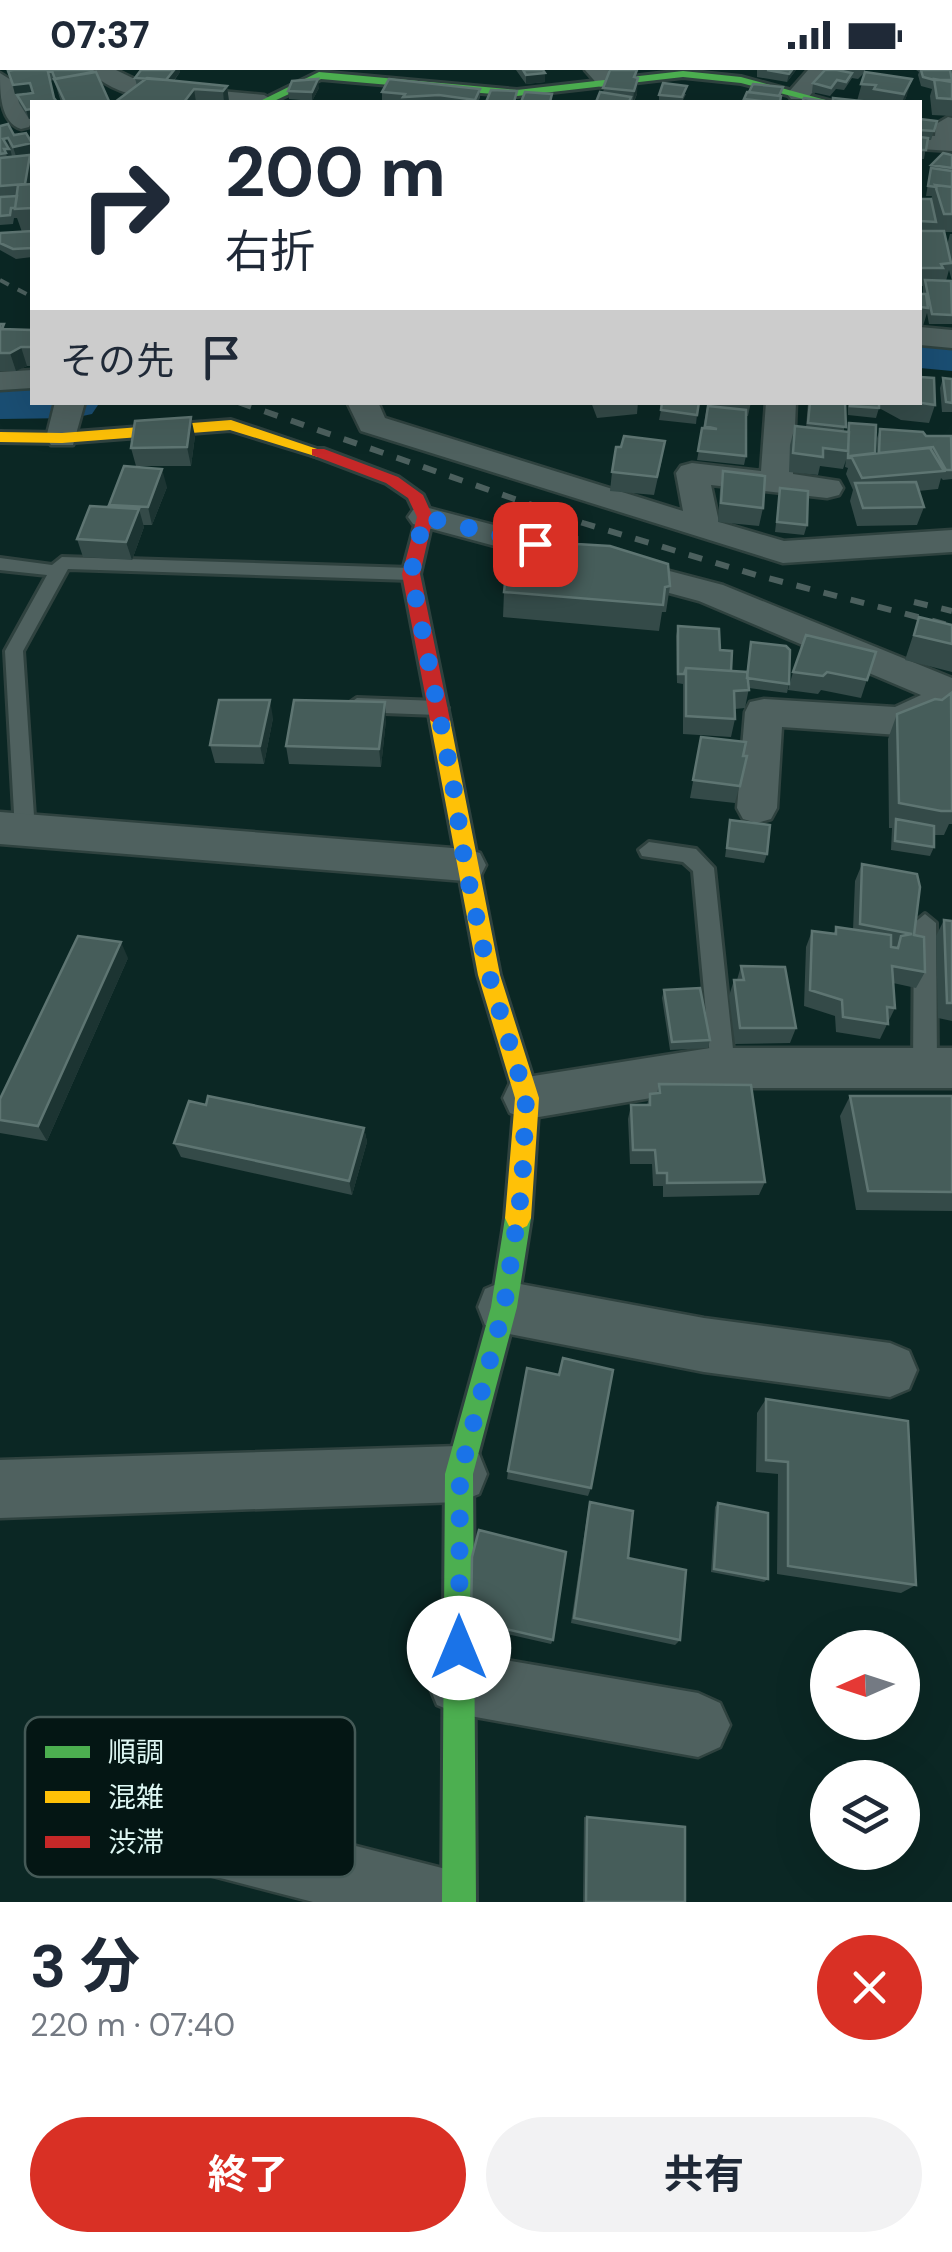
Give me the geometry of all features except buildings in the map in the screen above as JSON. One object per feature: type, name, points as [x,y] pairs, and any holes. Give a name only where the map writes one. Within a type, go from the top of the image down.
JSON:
[{"type":"street","points":[[21,122],[0,79],[26,70]]},
{"type":"street","points":[[100,70],[124,86],[143,91],[242,100]]},
{"type":"street","points":[[268,100],[319,73],[387,76],[517,92],[602,76],[708,76],[798,98],[820,70]]},
{"type":"street","points":[[922,122],[950,124],[946,145],[922,142]]},
{"type":"street","points":[[922,336],[952,339]]},
{"type":"street","points":[[0,381],[30,379]]},
{"type":"street","points":[[363,405],[372,424],[783,552],[952,541]]},
{"type":"street","points":[[776,482],[781,405]]},
{"type":"street","points":[[0,437],[66,422],[231,425],[287,440],[392,480],[415,495],[424,517],[411,574],[489,975],[526,1098],[522,1188],[504,1307],[460,1474],[459,1902]]},
{"type":"street","points":[[703,528],[692,473],[827,488]]},
{"type":"street","points":[[424,517],[569,552],[711,593],[952,695]]},
{"type":"street","points":[[757,808],[764,712],[898,721],[952,695]]},
{"type":"street","points":[[12,830],[465,865]]},
{"type":"street","points":[[526,1098],[723,1068],[938,1068]]},
{"type":"street","points":[[504,1307],[704,1345],[890,1370]]},
{"type":"street","points":[[0,1488],[460,1474]]},
{"type":"street","points":[[459,1684],[698,1725]]},
{"type":"street","points":[[345,1877],[442,1902]]},
{"type":"lane","points":[[0,564],[58,572]]},
{"type":"lane","points":[[12,830],[7,650],[62,564],[411,574]]},
{"type":"lane","points":[[340,705],[438,708]]},
{"type":"lane","points":[[649,850],[689,856],[703,868],[723,1068]]},
{"type":"lane","points":[[925,923],[938,1068]]},
{"type":"waterway","points":[[922,352],[952,355]]},
{"type":"waterway","points":[[0,403],[30,403]]},
{"type":"railway","points":[[0,280],[30,296]]},
{"type":"railway","points":[[247,405],[583,523],[756,575],[952,626]]},
{"type":"railway","points":[[914,602],[952,611]]},
{"type":"traffic: fast","points":[[268,100],[319,75],[517,93],[683,74],[741,80],[819,100]]},
{"type":"traffic: fast","points":[[459,1902],[459,1474],[504,1307],[518,1218]]},
{"type":"traffic: slow","points":[[0,437],[62,438],[231,425],[318,452]]},
{"type":"traffic: slow","points":[[440,720],[489,975],[527,1098],[518,1218]]},
{"type":"traffic: jam","points":[[318,452],[392,480],[415,495],[425,517],[411,574],[440,720]]},
{"type":"route","points":[[459,1648],[460,1474],[504,1307],[522,1188],[526,1098],[489,975],[411,574],[424,517],[535,544]]}]
